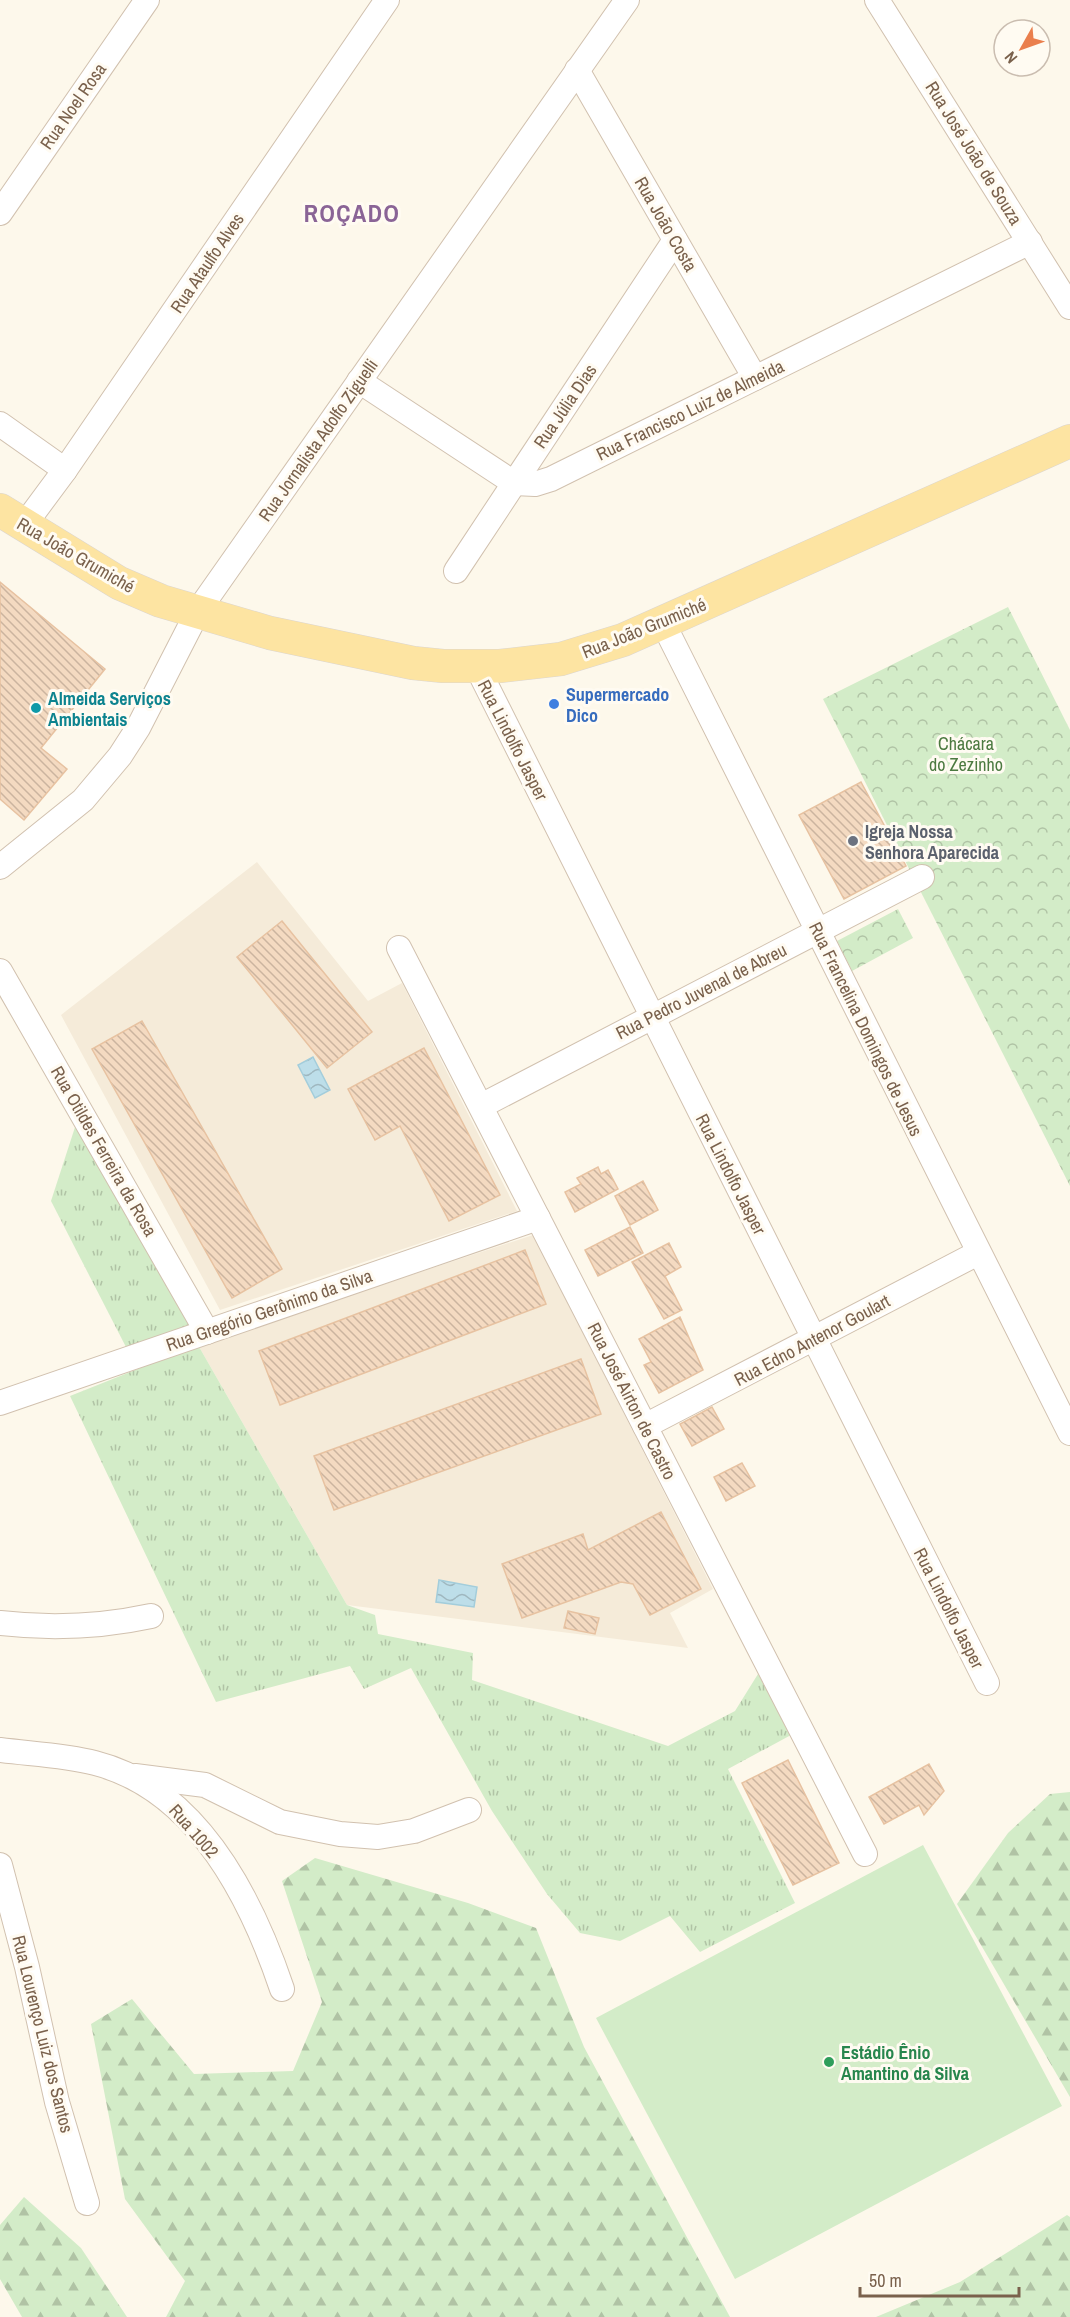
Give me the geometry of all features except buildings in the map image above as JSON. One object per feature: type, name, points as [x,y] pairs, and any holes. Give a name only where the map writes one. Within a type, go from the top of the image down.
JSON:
[{"type":"main road","name":"Rua João Grumiché","points":[[12,517],[119,583],[161,601],[270,633],[413,663],[443,666],[500,666],[561,659],[604,646],[663,623],[1070,441]]},
{"type":"street","name":"Rua Noel Rosa","points":[[0,213],[147,0]]},
{"type":"street","name":"Rua Ataulfo Alves","points":[[12,517],[65,470],[387,0]]},
{"type":"street","name":"Rua Jornalista Adolfo Ziguelli","points":[[0,867],[83,800],[103,779],[138,728],[198,610],[627,0]]},
{"type":"street","name":"Rua José João de Souza","points":[[877,0],[1070,307]]},
{"type":"street","name":"Rua João Costa","points":[[578,70],[755,378]]},
{"type":"street","name":"Rua Júlia Dias","points":[[456,571],[675,240]]},
{"type":"street","name":"Rua Francisco Luiz de Almeida","points":[[514,483],[535,484],[551,479],[1029,242]]},
{"type":"street","points":[[359,381],[514,483]]},
{"type":"street","points":[[0,424],[65,470]]},
{"type":"street","name":"Rua Francelina Domingos de Jesus","points":[[663,623],[1070,1433]]},
{"type":"street","name":"Rua Lindolfo Jasper","points":[[476,665],[987,1683]]},
{"type":"street","name":"Rua Pedro Juvenal de Abreu","points":[[481,1106],[922,877]]},
{"type":"street","name":"Rua José Airton de Castro","points":[[399,948],[864,1854]]},
{"type":"street","name":"Rua Otildes Ferreira da Rosa","points":[[0,971],[207,1332]]},
{"type":"street","name":"Rua Gregório Gerônimo da Silva","points":[[0,1403],[538,1218]]},
{"type":"street","name":"Rua Edno Antenor Goulart","points":[[645,1426],[978,1253]]},
{"type":"street","points":[[0,1623],[76,1627],[108,1626],[152,1616]]},
{"type":"street","name":"Rua 1002","points":[[0,1750],[95,1763],[127,1775],[165,1798],[207,1839],[259,1930],[282,1989]]},
{"type":"street","points":[[127,1775],[205,1785],[280,1822],[340,1834],[378,1837],[414,1831],[469,1810]]},
{"type":"street","name":"Rua Lourenço Luiz dos Santos","points":[[0,1865],[27,1967],[57,2102],[87,2203]]},
{"type":"shaded area","points":[[257,862],[368,1001],[402,983],[517,1211],[220,1310],[61,1015]]},
{"type":"shaded area","points":[[533,1235],[713,1589],[670,1613],[688,1648],[347,1605],[198,1345]]},
{"type":"green space","name":"Chácara do Zezinho","points":[[1008,607],[1070,730],[1070,1186],[823,699]]},
{"type":"green space","points":[[898,909],[913,938],[852,971],[837,941]]},
{"type":"green space","points":[[77,1121],[194,1326],[127,1349],[51,1201]]},
{"type":"green space","points":[[198,1345],[347,1605],[375,1615],[378,1634],[473,1653],[472,1680],[668,1746],[735,1711],[758,1674],[791,1735],[728,1769],[795,1903],[700,1952],[670,1916],[620,1941],[580,1933],[547,1894],[492,1811],[411,1668],[364,1689],[350,1666],[216,1702],[70,1396]]},
{"type":"green space","points":[[1070,1792],[1070,2097],[957,1904],[1008,1833],[1050,1794]]},
{"type":"green space","name":"Estádio Ênio Amantino da Silva","points":[[923,1845],[1062,2106],[735,2279],[596,2018]]},
{"type":"green space","points":[[315,1858],[468,1903],[536,1928],[584,2047],[730,2317],[166,2317],[185,2281],[125,2199],[91,2024],[132,1999],[194,2074],[293,2071],[322,2002],[282,1881]]},
{"type":"green space","points":[[24,2197],[81,2248],[127,2317],[22,2317],[0,2279],[0,2225]]},
{"type":"green space","points":[[1067,2215],[1070,2217],[1070,2317],[876,2317],[960,2282]]},
{"type":"water","points":[[313,1057],[330,1090],[315,1098],[298,1065]]},
{"type":"water","points":[[439,1580],[477,1587],[474,1607],[436,1602]]},
{"type":"place","name":"Supermercado Dico","points":[[554,704]]},
{"type":"place","name":"Almeida Serviços Ambientais","points":[[36,708]]},
{"type":"place","name":"Igreja Nossa Senhora Aparecida","points":[[853,841]]},
{"type":"place","name":"Estádio Ênio Amantino da Silva","points":[[829,2062]]},
{"type":"district","name":"ROÇADO","points":[[352,213]]}]
